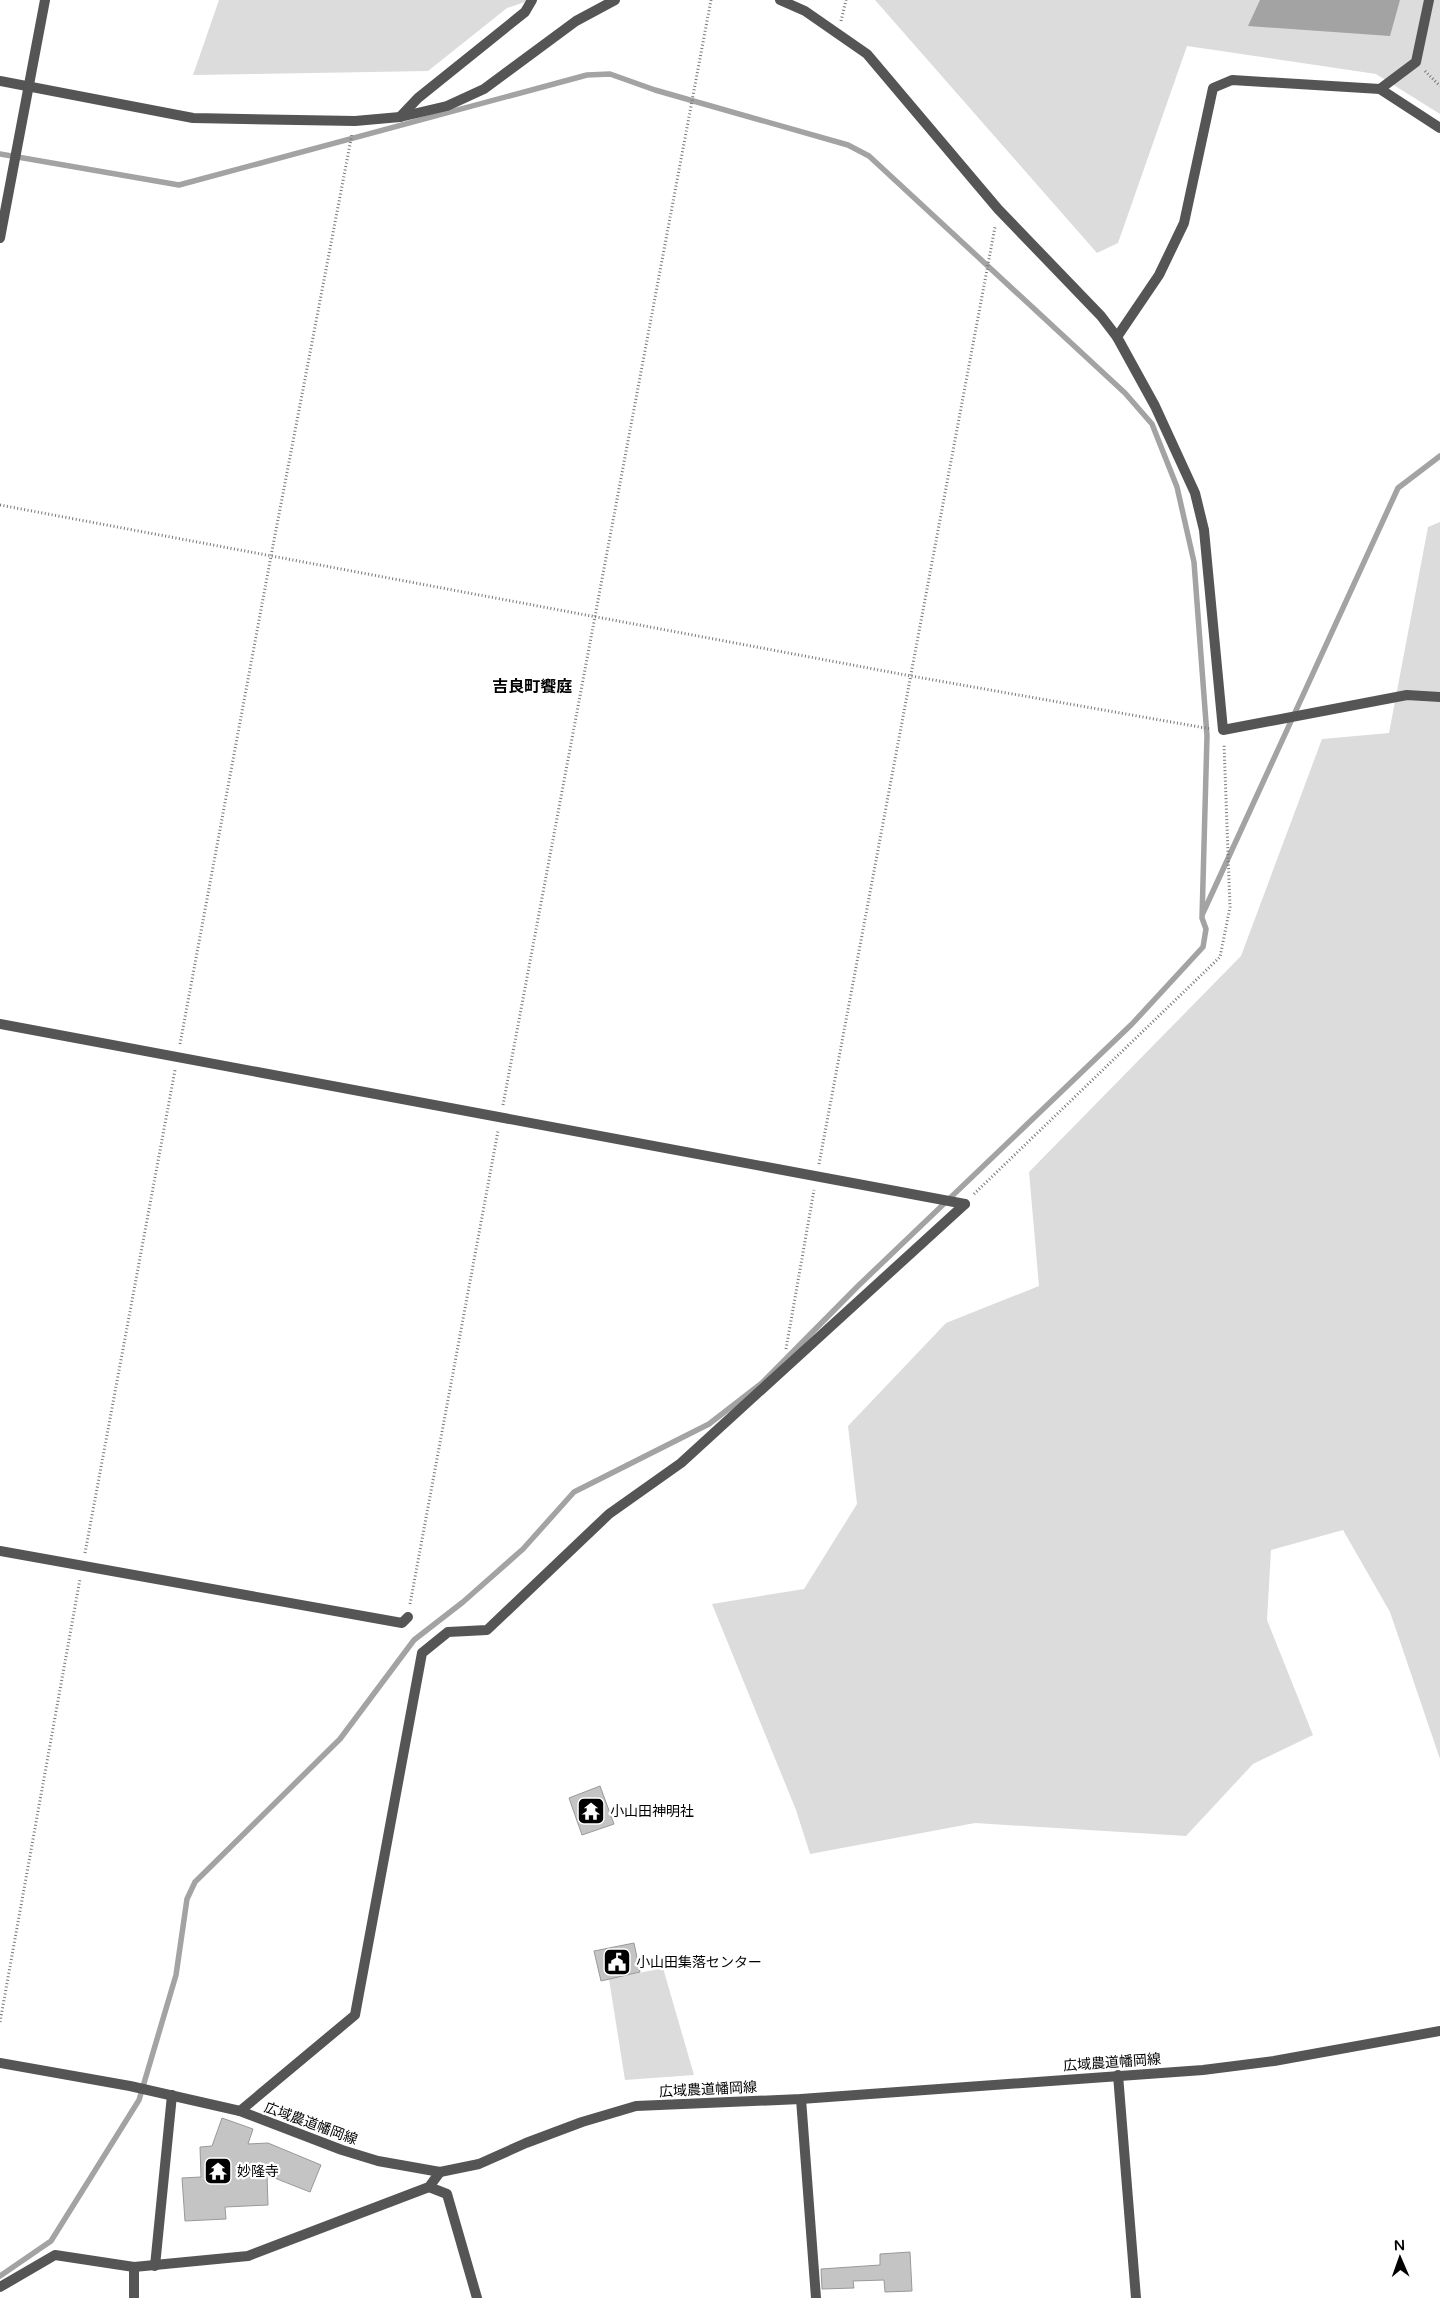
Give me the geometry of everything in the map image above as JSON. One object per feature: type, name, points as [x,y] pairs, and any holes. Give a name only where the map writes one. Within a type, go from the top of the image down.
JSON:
[{"type":"street","points":[[0,238],[45,0]]},
{"type":"street","points":[[400,118],[418,98],[525,12],[532,0]]},
{"type":"street","points":[[0,81],[192,118],[355,121],[400,118],[447,106],[484,89],[576,21],[615,0]]},
{"type":"street","points":[[780,0],[805,11],[867,54],[998,209],[1101,316],[1117,337],[1154,406],[1194,493],[1202,520],[1223,730],[1406,694],[1440,697]]},
{"type":"street","points":[[1380,89],[1416,62],[1429,0]]},
{"type":"street","points":[[1117,337],[1159,275],[1184,223],[1213,88],[1232,80],[1380,89],[1440,128]]},
{"type":"street","points":[[0,1024],[500,1119],[965,1204]]},
{"type":"street","points":[[240,2111],[355,2015],[422,1653],[448,1632],[487,1630],[609,1514],[681,1463],[965,1204]]},
{"type":"street","points":[[0,1551],[402,1623],[408,1617]]},
{"type":"street","name":"広域農道幡岡線","points":[[0,2063],[130,2086],[240,2111],[342,2150],[378,2161],[440,2172],[479,2164],[573,2126],[636,2106],[801,2099],[1204,2070],[1274,2061],[1440,2031]]},
{"type":"street","points":[[1118,2075],[1136,2298]]},
{"type":"street","points":[[155,2266],[172,2095]]},
{"type":"street","points":[[801,2099],[816,2298]]},
{"type":"street","points":[[0,2287],[55,2255],[134,2268],[248,2256],[430,2187],[440,2172]]},
{"type":"street","points":[[430,2187],[447,2194],[477,2298]]},
{"type":"street","points":[[134,2268],[134,2298]]},
{"type":"path","points":[[408,1617],[594,615],[711,0]]},
{"type":"path","points":[[838,34],[846,0]]},
{"type":"path","points":[[1416,62],[1440,86]]},
{"type":"path","points":[[782,1372],[998,209]]},
{"type":"path","points":[[0,505],[911,676],[1200,729],[1223,730],[1230,907],[1220,957],[965,1204]]},
{"type":"shaded area","points":[[219,0],[531,0],[507,8],[428,71],[193,75]]},
{"type":"shaded area","points":[[875,0],[1440,0],[1440,114],[1376,74],[1187,46],[1118,243],[1097,253]]},
{"type":"shaded area","points":[[1260,0],[1400,0],[1390,36],[1248,26]]},
{"type":"shaded area","points":[[1440,522],[1440,1759],[1390,1612],[1343,1530],[1271,1550],[1267,1620],[1313,1735],[1253,1764],[1186,1836],[975,1823],[810,1854],[796,1810],[712,1604],[804,1589],[857,1504],[848,1426],[946,1323],[1039,1286],[1029,1172],[1241,956],[1322,739],[1389,733],[1428,527]]},
{"type":"shaded area","points":[[663,1968],[694,2075],[625,2080],[609,1979]]},
{"type":"building","name":"小山田神明社","points":[[600,1786],[614,1824],[582,1835],[569,1798]]},
{"type":"building","name":"小山田集落センター","points":[[634,1943],[640,1972],[601,1981],[594,1951]]},
{"type":"building","name":"妙隆寺","points":[[222,2118],[253,2129],[248,2144],[268,2143],[321,2165],[310,2192],[267,2175],[268,2205],[225,2207],[226,2219],[185,2221],[182,2178],[201,2177],[200,2147],[212,2146]]},
{"type":"building","points":[[910,2252],[912,2291],[885,2292],[884,2280],[853,2281],[854,2288],[822,2289],[821,2269],[880,2265],[880,2254]]},
{"type":"waterway","points":[[0,154],[179,185],[587,75],[610,74],[655,90],[848,145],[869,156],[1125,393],[1152,424],[1177,487],[1194,562],[1207,736],[1202,918],[1206,929],[1203,947],[1132,1024],[858,1286],[762,1383],[709,1424],[574,1492],[523,1549],[463,1602],[414,1640],[340,1739],[195,1882],[187,1899],[176,1975],[139,2100],[51,2241],[0,2276]]},
{"type":"waterway","points":[[1203,913],[1398,488],[1440,456]]},
{"type":"place","name":"小山田神明社","points":[[591,1811]]},
{"type":"place","name":"小山田集落センター","points":[[617,1962]]},
{"type":"place","name":"妙隆寺","points":[[218,2171]]},
{"type":"district","name":"吉良町饗庭","points":[[532,686]]}]
